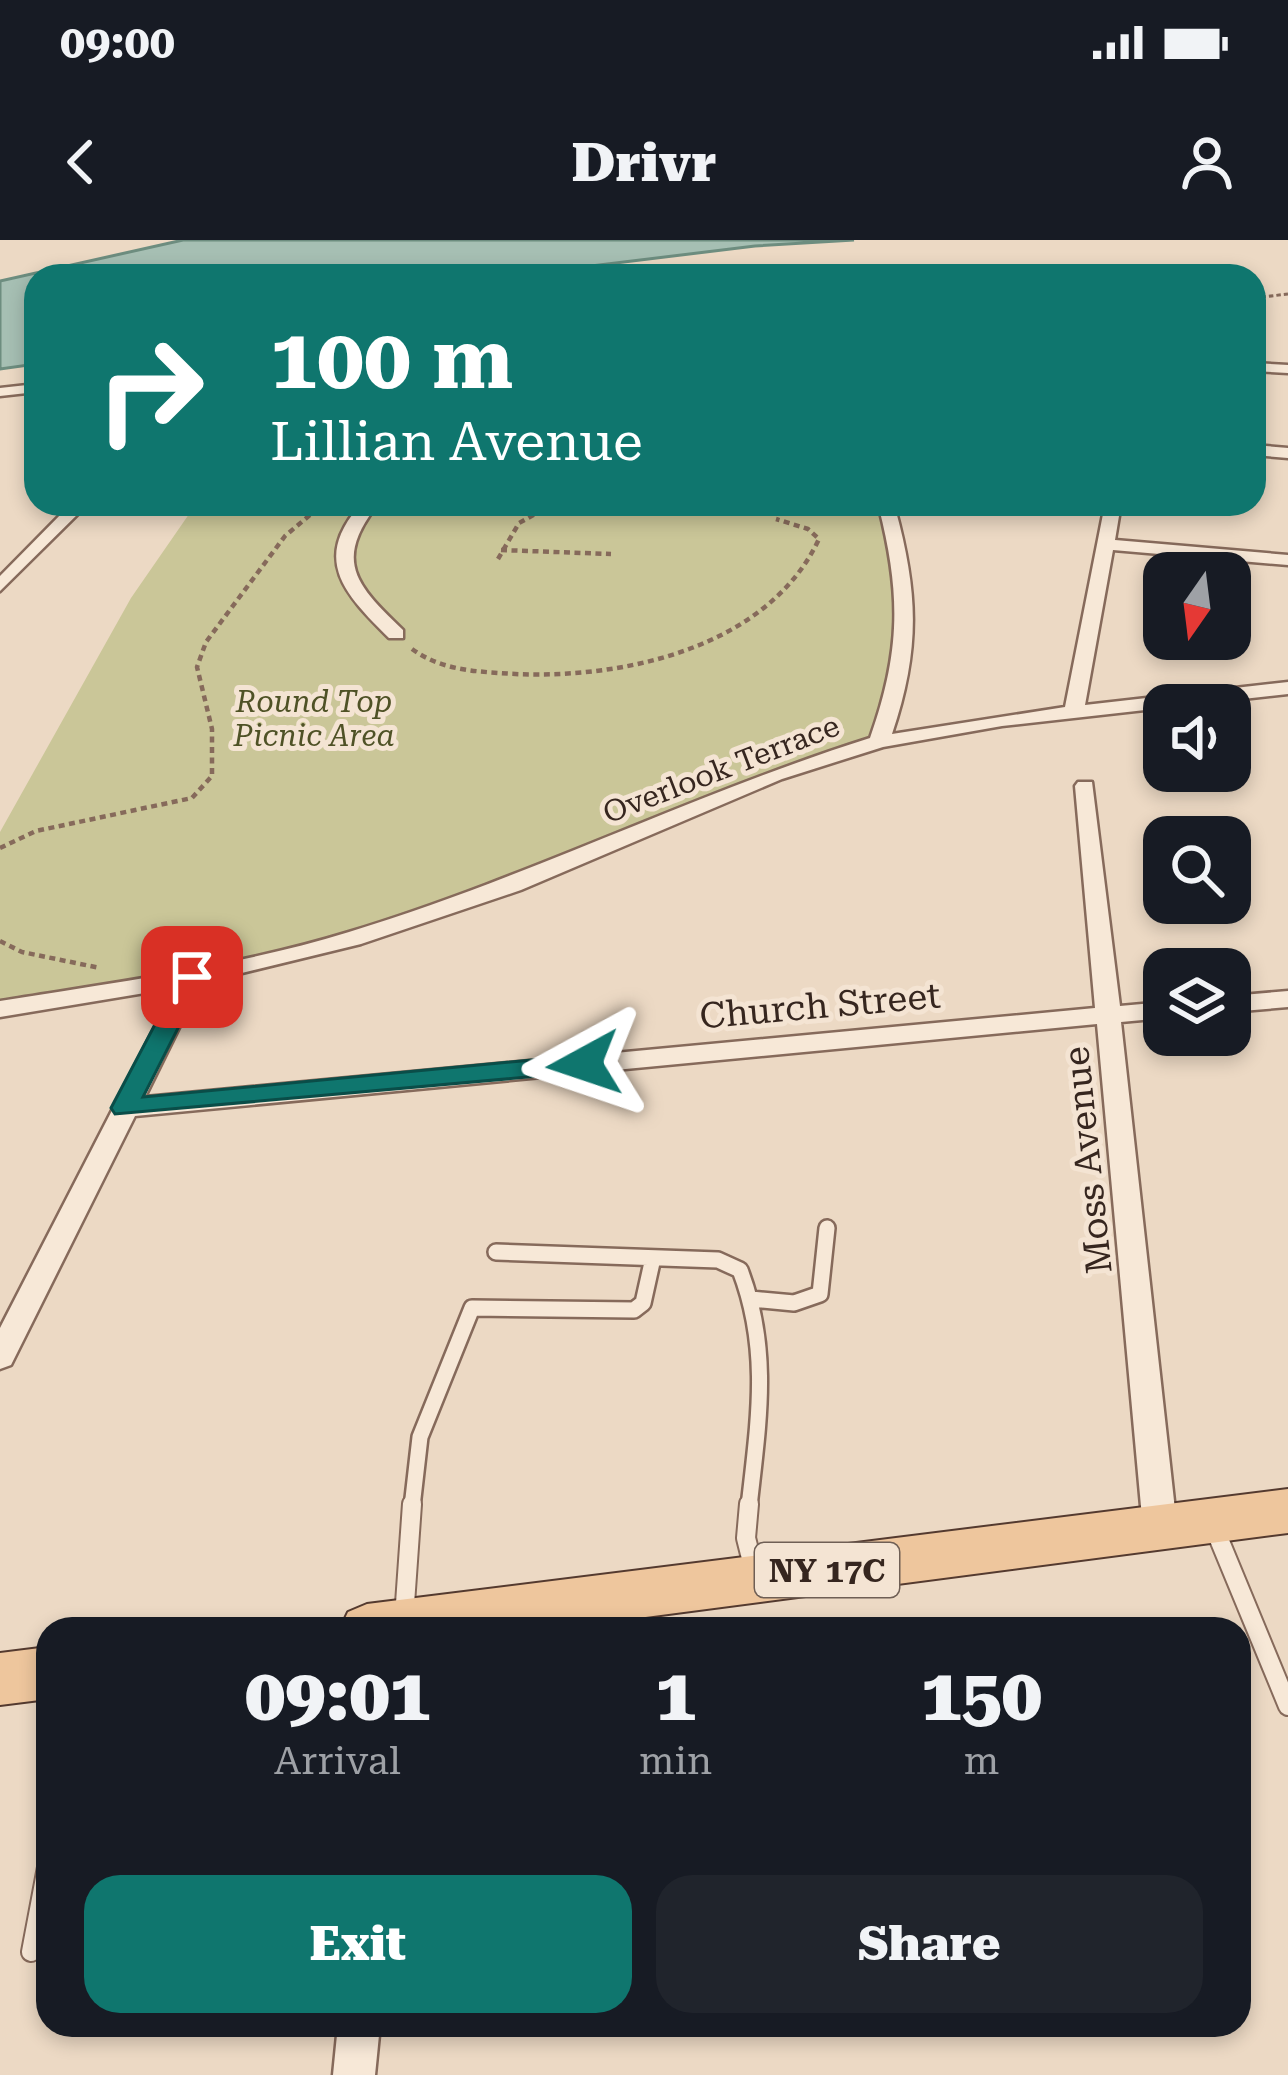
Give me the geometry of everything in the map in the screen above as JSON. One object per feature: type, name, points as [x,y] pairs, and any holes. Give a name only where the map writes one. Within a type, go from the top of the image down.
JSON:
[{"type":"main road","name":"NY 17C","points":[[493,1617],[1288,1511]]},
{"type":"main road","points":[[0,1679],[36,1674]]},
{"type":"street","points":[[0,586],[68,516]]},
{"type":"street","points":[[359,516],[349,527],[342,550],[345,574],[357,596],[396,634]]},
{"type":"street","points":[[879,742],[900,686],[908,609],[889,516]]},
{"type":"street","points":[[1074,713],[1111,516]]},
{"type":"street","points":[[1105,544],[1288,560]]},
{"type":"street","name":"Overlook Terrace","points":[[0,1010],[192,977],[353,939],[439,912],[718,796],[879,742],[950,728],[1288,688]]},
{"type":"street","name":"Moss Avenue","points":[[1084,786],[1110,1015],[1186,1525]]},
{"type":"street","points":[[0,1357],[192,977]]},
{"type":"street","points":[[1251,1002],[1288,999]]},
{"type":"street","name":"Church Street","points":[[124,1108],[1143,1012]]},
{"type":"street","points":[[354,2075],[358,2037]]},
{"type":"lane","points":[[751,1299],[794,1303],[820,1294],[827,1228]]},
{"type":"lane","points":[[496,1252],[718,1260],[740,1270],[751,1299],[749,1318],[763,1374],[746,1538],[756,1579]]},
{"type":"lane","points":[[393,1617],[421,1437],[472,1308],[634,1310],[643,1303],[653,1258]]},
{"type":"lane","points":[[1186,1525],[1238,1617]]},
{"type":"lane","points":[[1251,1640],[1288,1706]]},
{"type":"lane","points":[[31,1952],[36,1926]]},
{"type":"path","points":[[0,848],[36,831],[192,798],[212,776],[212,729],[197,667],[206,642],[285,536],[309,516]]},
{"type":"path","points":[[498,559],[520,523],[532,516]]},
{"type":"path","points":[[396,634],[420,656],[453,666],[529,675],[608,670],[701,644],[752,616],[814,558],[819,539],[808,529],[776,519]]},
{"type":"path","points":[[501,550],[611,554]]},
{"type":"path","points":[[0,941],[22,952],[107,970],[141,986]]},
{"type":"green space","name":"Round Top Picnic Area","points":[[188,516],[889,516],[908,609],[879,742],[718,796],[513,885],[192,978],[0,1008],[0,832],[131,598]]},
{"type":"shaded area","points":[[183,240],[854,240],[755,246],[607,264],[76,264]]},
{"type":"shaded area","points":[[24,276],[24,366],[0,369],[0,281]]},
{"type":"route","points":[[192,977],[124,1108],[584,1064]]}]
